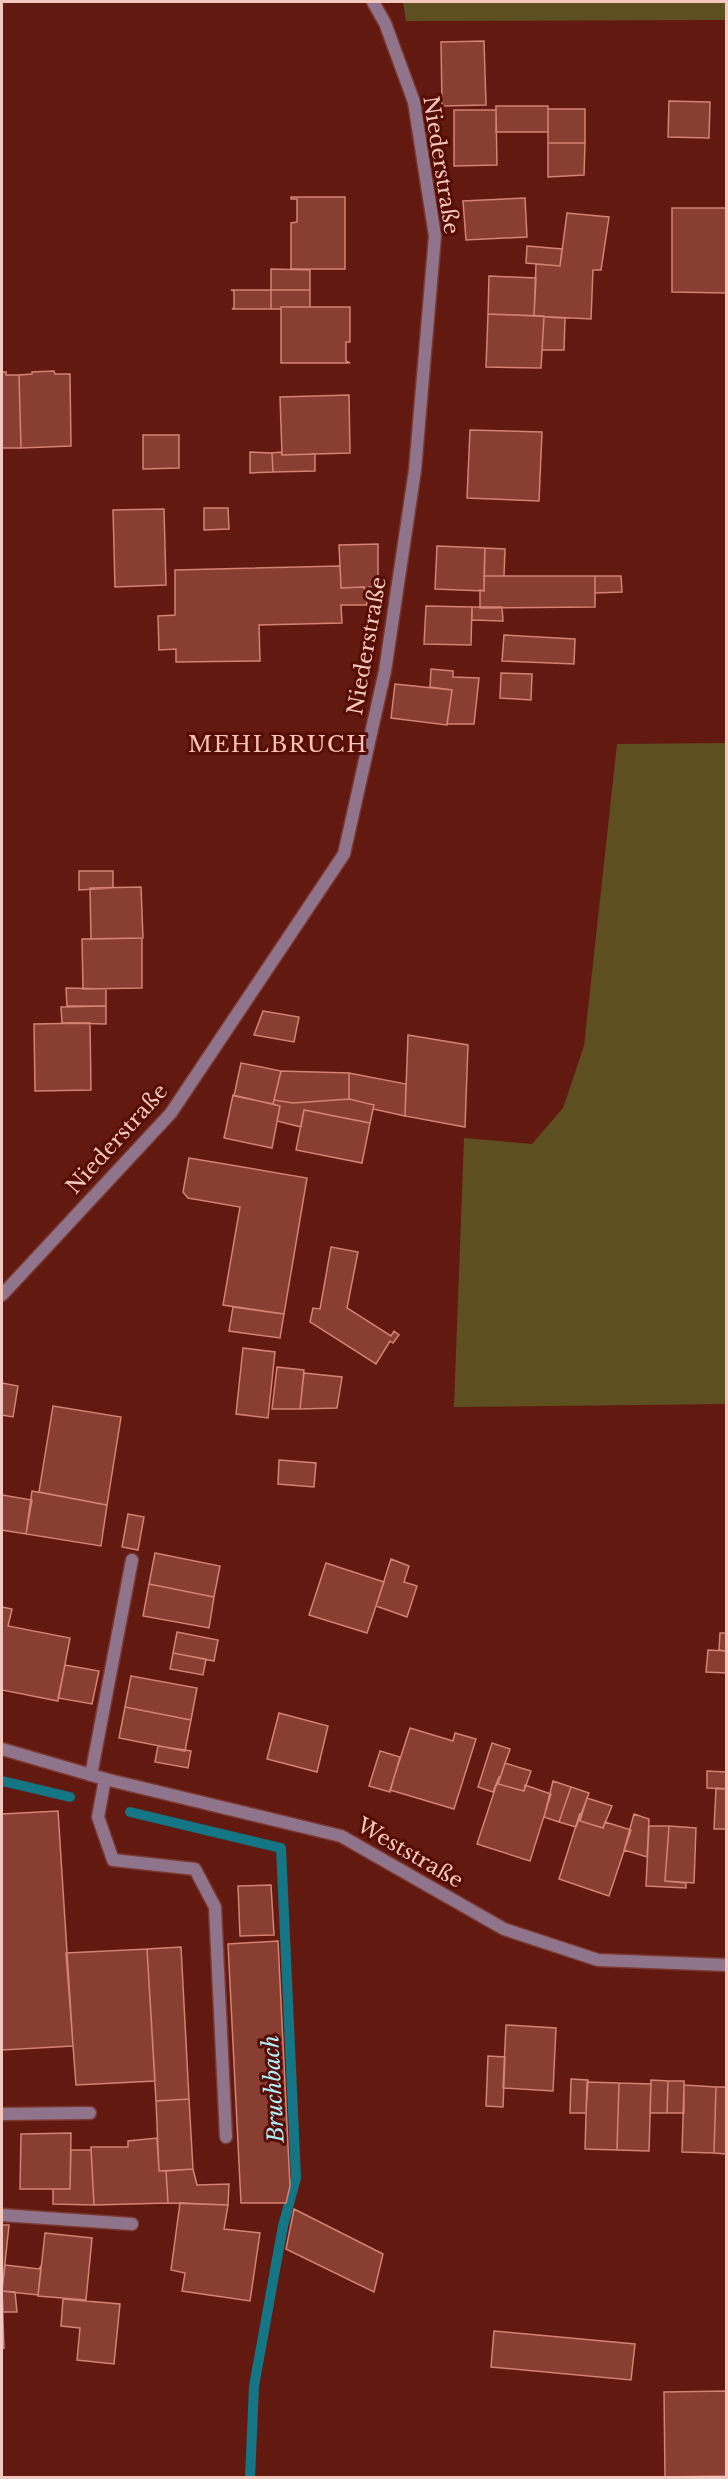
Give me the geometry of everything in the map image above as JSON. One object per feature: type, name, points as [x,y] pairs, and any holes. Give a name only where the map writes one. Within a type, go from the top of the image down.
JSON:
[{"type":"street","name":"Niederstraße","points":[[2,1295],[171,1113],[344,854],[387,660],[415,470],[435,236],[414,102],[385,23],[373,2]]},
{"type":"street","points":[[91,1775],[132,1560]]},
{"type":"street","name":"Weststraße","points":[[2,1749],[105,1779],[341,1836],[504,1929],[598,1960],[726,1965]]},
{"type":"street","points":[[105,1779],[98,1817],[113,1860],[195,1869],[215,1907],[226,2137]]},
{"type":"street","points":[[2,2114],[90,2113]]},
{"type":"street","points":[[2,2215],[132,2224]]},
{"type":"shaded area","points":[[403,2],[726,2],[726,20],[406,21]]},
{"type":"shaded area","points":[[726,743],[726,1404],[454,1407],[464,1138],[532,1144],[563,1108],[584,1046],[617,744]]},
{"type":"building","points":[[484,41],[486,105],[442,106],[441,42]]},
{"type":"building","points":[[669,101],[710,102],[709,138],[668,137]]},
{"type":"building","points":[[496,106],[548,106],[548,132],[496,132]]},
{"type":"building","points":[[548,109],[585,109],[585,143],[548,143]]},
{"type":"building","points":[[454,110],[496,110],[497,165],[454,166]]},
{"type":"building","points":[[548,143],[585,143],[584,175],[548,177]]},
{"type":"building","points":[[291,197],[345,197],[345,269],[291,269],[291,223],[297,222],[297,199],[291,199]]},
{"type":"building","points":[[525,198],[527,237],[466,240],[463,201]]},
{"type":"building","points":[[672,208],[726,208],[726,293],[672,292]]},
{"type":"building","points":[[567,213],[609,217],[601,270],[593,270],[591,319],[534,316],[536,264],[560,266]]},
{"type":"building","points":[[527,246],[562,249],[560,266],[526,263]]},
{"type":"building","points":[[271,269],[310,270],[310,290],[271,290]]},
{"type":"building","points":[[489,276],[536,278],[534,316],[488,314]]},
{"type":"building","points":[[231,290],[271,290],[271,309],[232,309],[234,308],[234,291]]},
{"type":"building","points":[[271,290],[310,290],[310,307],[271,309]]},
{"type":"building","points":[[281,307],[350,307],[350,342],[346,342],[346,361],[350,363],[281,363]]},
{"type":"building","points":[[488,314],[544,316],[541,368],[486,367]]},
{"type":"building","points":[[544,317],[565,318],[564,350],[542,350]]},
{"type":"building","points":[[54,371],[55,374],[70,374],[71,446],[21,448],[19,375]]},
{"type":"building","points":[[2,372],[6,372],[6,375],[19,375],[21,448],[2,448]]},
{"type":"building","points":[[349,395],[350,453],[282,455],[280,397]]},
{"type":"building","points":[[470,430],[542,432],[539,501],[467,498]]},
{"type":"building","points":[[143,435],[179,435],[179,468],[143,469]]},
{"type":"building","points":[[250,452],[272,453],[273,472],[250,473]]},
{"type":"building","points":[[281,452],[282,455],[315,454],[315,471],[273,472],[272,453]]},
{"type":"building","points":[[204,508],[228,508],[229,529],[204,530]]},
{"type":"building","points":[[164,509],[166,585],[115,587],[113,510]]},
{"type":"building","points":[[378,544],[378,587],[369,587],[369,590],[364,587],[341,588],[339,545]]},
{"type":"building","points":[[437,546],[485,548],[484,591],[435,589]]},
{"type":"building","points":[[485,548],[505,549],[504,576],[484,576]]},
{"type":"building","points":[[340,566],[341,588],[364,587],[367,605],[341,605],[342,623],[259,625],[260,661],[176,662],[176,649],[159,650],[158,616],[175,615],[175,570]]},
{"type":"building","points":[[484,576],[595,576],[595,607],[480,608],[480,590],[484,591]]},
{"type":"building","points":[[595,576],[621,576],[622,592],[595,593]]},
{"type":"building","points":[[426,606],[472,607],[471,645],[424,644]]},
{"type":"building","points":[[472,607],[502,607],[503,621],[472,620]]},
{"type":"building","points":[[504,635],[575,639],[574,664],[502,661]]},
{"type":"building","points":[[431,669],[453,671],[453,677],[479,678],[474,724],[447,724],[452,690],[430,687]]},
{"type":"building","points":[[501,673],[532,674],[531,700],[500,698]]},
{"type":"building","points":[[395,684],[452,690],[447,725],[391,718]]},
{"type":"building","points":[[79,871],[113,871],[113,888],[79,890]]},
{"type":"building","points":[[141,887],[143,938],[91,939],[90,888]]},
{"type":"building","points":[[142,938],[142,988],[83,989],[82,939]]},
{"type":"building","points":[[66,988],[106,989],[106,1006],[67,1006]]},
{"type":"building","points":[[106,1006],[106,1024],[62,1023],[61,1007]]},
{"type":"building","points":[[263,1011],[299,1017],[294,1042],[254,1035]]},
{"type":"building","points":[[90,1023],[91,1090],[35,1091],[34,1024]]},
{"type":"building","points":[[408,1035],[468,1045],[465,1127],[405,1116]]},
{"type":"building","points":[[241,1063],[281,1071],[273,1104],[234,1096]]},
{"type":"building","points":[[281,1071],[349,1073],[349,1099],[293,1103],[274,1100]]},
{"type":"building","points":[[349,1073],[406,1084],[405,1116],[373,1109],[374,1105],[349,1099]]},
{"type":"building","points":[[233,1095],[280,1106],[272,1148],[224,1138]]},
{"type":"building","points":[[349,1099],[374,1105],[370,1123],[304,1110],[301,1127],[277,1121],[280,1106],[273,1104],[274,1100],[293,1103]]},
{"type":"building","points":[[304,1110],[370,1123],[362,1163],[296,1150]]},
{"type":"building","points":[[189,1158],[307,1178],[284,1314],[223,1305],[240,1207],[188,1198],[183,1192]]},
{"type":"building","points":[[331,1247],[358,1252],[347,1308],[391,1336],[394,1331],[399,1335],[393,1343],[390,1341],[376,1364],[310,1322],[313,1308],[320,1309]]},
{"type":"building","points":[[233,1307],[284,1314],[280,1338],[229,1331]]},
{"type":"building","points":[[243,1348],[275,1352],[268,1418],[236,1414]]},
{"type":"building","points":[[277,1367],[304,1370],[300,1409],[272,1409]]},
{"type":"building","points":[[304,1373],[342,1377],[337,1408],[300,1409]]},
{"type":"building","points":[[2,1383],[18,1386],[13,1417],[2,1415]]},
{"type":"building","points":[[53,1406],[121,1417],[107,1505],[39,1492]]},
{"type":"building","points":[[279,1460],[316,1463],[314,1487],[278,1484]]},
{"type":"building","points":[[32,1491],[107,1505],[101,1546],[26,1534]]},
{"type":"building","points":[[2,1495],[32,1500],[26,1534],[2,1530]]},
{"type":"building","points":[[128,1514],[144,1517],[138,1550],[122,1547]]},
{"type":"building","points":[[155,1553],[220,1566],[214,1597],[149,1584]]},
{"type":"building","points":[[391,1559],[409,1566],[404,1582],[417,1586],[407,1617],[376,1606]]},
{"type":"building","points":[[326,1563],[384,1582],[367,1633],[309,1615]]},
{"type":"building","points":[[149,1584],[214,1597],[209,1628],[143,1616]]},
{"type":"building","points":[[2,1607],[12,1609],[8,1626],[70,1638],[58,1701],[2,1690]]},
{"type":"building","points":[[177,1632],[218,1640],[214,1661],[173,1653]]},
{"type":"building","points":[[720,1633],[726,1633],[726,1651],[719,1650]]},
{"type":"building","points":[[708,1650],[726,1651],[726,1673],[706,1672]]},
{"type":"building","points":[[173,1653],[206,1659],[203,1675],[170,1669]]},
{"type":"building","points":[[65,1665],[99,1671],[92,1704],[58,1698]]},
{"type":"building","points":[[131,1676],[197,1688],[191,1720],[125,1707]]},
{"type":"building","points":[[125,1707],[191,1720],[185,1751],[119,1738]]},
{"type":"building","points":[[279,1713],[328,1726],[317,1772],[267,1759]]},
{"type":"building","points":[[410,1728],[453,1741],[455,1733],[476,1739],[454,1809],[390,1790]]},
{"type":"building","points":[[492,1743],[510,1749],[493,1792],[478,1787]]},
{"type":"building","points":[[158,1746],[191,1751],[188,1768],[155,1762]]},
{"type":"building","points":[[380,1751],[400,1757],[390,1792],[369,1786]]},
{"type":"building","points":[[505,1763],[531,1771],[524,1791],[498,1784]]},
{"type":"building","points":[[707,1771],[726,1772],[726,1789],[707,1788]]},
{"type":"building","points":[[499,1777],[498,1784],[524,1791],[525,1785],[551,1794],[530,1861],[477,1844]]},
{"type":"building","points":[[553,1781],[571,1787],[559,1822],[544,1817]]},
{"type":"building","points":[[571,1787],[589,1793],[576,1827],[559,1822]]},
{"type":"building","points":[[716,1788],[726,1789],[726,1829],[714,1829]]},
{"type":"building","points":[[587,1798],[612,1806],[603,1828],[580,1821]]},
{"type":"building","points":[[58,1811],[73,2046],[2,2050],[2,1814]]},
{"type":"building","points":[[580,1813],[580,1821],[603,1828],[605,1822],[631,1830],[609,1896],[559,1879]]},
{"type":"building","points":[[634,1814],[649,1819],[647,1857],[624,1850]]},
{"type":"building","points":[[649,1826],[669,1826],[665,1881],[686,1883],[686,1888],[646,1886]]},
{"type":"building","points":[[669,1826],[696,1828],[694,1883],[665,1881]]},
{"type":"building","points":[[271,1885],[274,1935],[240,1936],[238,1886]]},
{"type":"building","points":[[278,1941],[290,2186],[286,2203],[241,2203],[228,1944]]},
{"type":"building","points":[[181,1947],[189,2099],[156,2101],[147,1949]]},
{"type":"building","points":[[147,1949],[155,2081],[76,2085],[66,1953]]},
{"type":"building","points":[[506,2025],[556,2028],[553,2091],[503,2088]]},
{"type":"building","points":[[488,2056],[505,2057],[503,2107],[486,2106]]},
{"type":"building","points":[[571,2079],[588,2080],[586,2113],[570,2113]]},
{"type":"building","points":[[651,2080],[668,2081],[667,2113],[650,2113]]},
{"type":"building","points":[[668,2081],[684,2081],[684,2113],[667,2113]]},
{"type":"building","points":[[587,2082],[619,2083],[617,2150],[585,2149]]},
{"type":"building","points":[[619,2083],[651,2084],[649,2151],[617,2150]]},
{"type":"building","points":[[684,2085],[716,2087],[714,2153],[682,2152]]},
{"type":"building","points":[[716,2087],[726,2087],[726,2154],[714,2153]]},
{"type":"building","points":[[189,2099],[193,2169],[159,2171],[156,2101]]},
{"type":"building","points":[[71,2133],[70,2189],[20,2189],[21,2134]]},
{"type":"building","points":[[157,2138],[159,2171],[166,2171],[168,2203],[94,2205],[91,2147],[128,2147],[128,2141]]},
{"type":"building","points":[[71,2150],[91,2150],[94,2205],[53,2204],[53,2189],[70,2189]]},
{"type":"building","points":[[193,2169],[197,2185],[229,2184],[228,2205],[168,2203],[166,2171]]},
{"type":"building","points":[[180,2203],[228,2205],[224,2229],[260,2233],[250,2301],[182,2291],[185,2273],[171,2270]]},
{"type":"building","points":[[294,2209],[383,2254],[374,2292],[286,2249]]},
{"type":"building","points":[[2,2225],[9,2225],[2,2291]]},
{"type":"building","points":[[45,2233],[92,2238],[86,2300],[38,2296]]},
{"type":"building","points":[[5,2265],[39,2269],[41,2266],[38,2295],[2,2291]]},
{"type":"building","points":[[2,2291],[15,2292],[17,2312],[3,2312]]},
{"type":"building","points":[[2,2293],[4,2348],[2,2349]]},
{"type":"building","points":[[63,2299],[120,2304],[114,2364],[77,2360],[80,2328],[61,2326]]},
{"type":"building","points":[[494,2331],[635,2344],[631,2380],[491,2367]]},
{"type":"building","points":[[726,2391],[726,2476],[665,2477],[664,2392]]},
{"type":"waterway","name":"Bruchbach","points":[[2,1781],[70,1797]]},
{"type":"waterway","name":"Bruchbach","points":[[130,1812],[281,1848],[296,2178],[283,2226],[254,2386],[250,2478]]},
{"type":"district","name":"MEHLBRUCH","points":[[278,744]]}]
